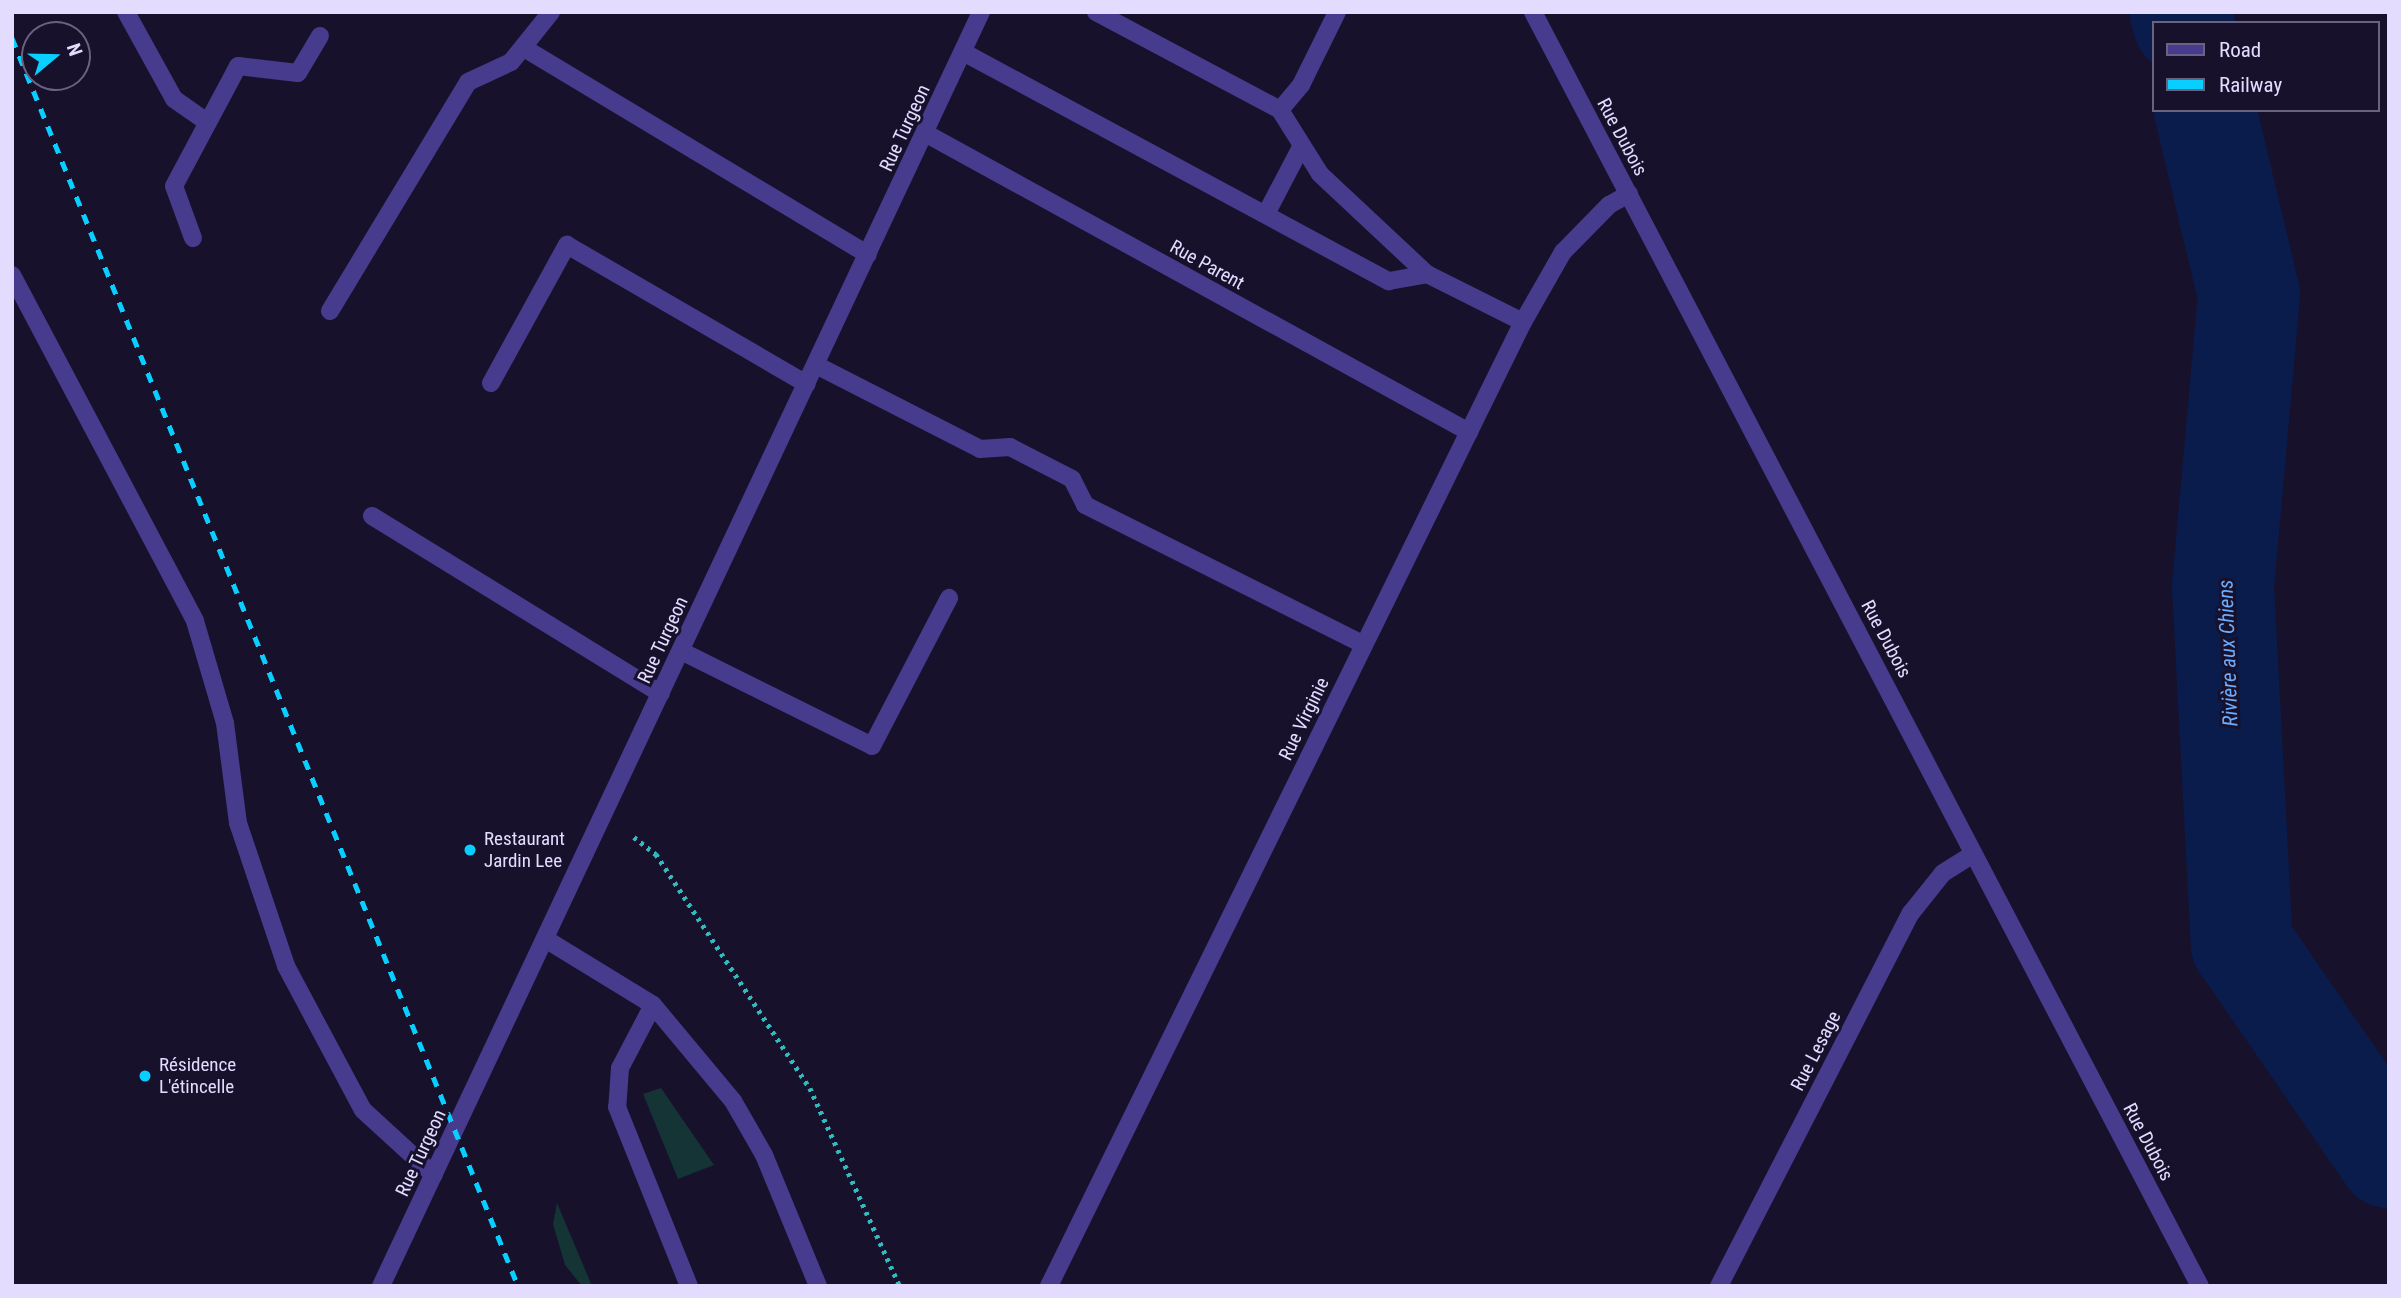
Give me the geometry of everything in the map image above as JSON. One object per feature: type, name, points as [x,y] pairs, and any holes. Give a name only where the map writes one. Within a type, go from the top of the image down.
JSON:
[{"type":"street","points":[[127,12],[174,99],[207,122]]},
{"type":"street","points":[[330,311],[468,82],[511,62],[551,12]]},
{"type":"street","points":[[1096,12],[1280,110],[1300,149],[1360,215],[1427,274],[1523,322]]},
{"type":"street","points":[[1280,110],[1301,85],[1337,12]]},
{"type":"street","name":"Rue Dubois","points":[[1533,12],[2200,1286]]},
{"type":"street","name":"Rue Turgeon","points":[[381,1286],[547,940],[963,52],[978,13]]},
{"type":"street","points":[[193,238],[174,186],[238,66],[298,73],[320,36]]},
{"type":"street","points":[[524,48],[868,255]]},
{"type":"street","points":[[963,52],[1389,281],[1427,274]]},
{"type":"street","name":"Rue Parent","points":[[925,133],[1469,432]]},
{"type":"street","points":[[1266,215],[1300,149]]},
{"type":"street","name":"Rue Virginie","points":[[1049,1286],[1523,322],[1563,252],[1609,205],[1629,194]]},
{"type":"street","points":[[491,383],[567,245],[807,384]]},
{"type":"street","points":[[12,275],[199,631],[225,723],[238,822],[286,966],[363,1110],[434,1175]]},
{"type":"street","points":[[816,365],[980,449],[1010,447],[1072,479],[1085,505],[1364,645]]},
{"type":"street","points":[[372,516],[661,694]]},
{"type":"street","points":[[681,651],[872,746],[949,598]]},
{"type":"street","name":"Rue Lesage","points":[[1719,1286],[1911,913],[1943,873],[1973,854]]},
{"type":"street","points":[[547,940],[653,1005],[733,1101],[764,1155],[817,1286]]},
{"type":"street","points":[[653,1005],[620,1068],[617,1107],[689,1286]]},
{"type":"path","points":[[648,845],[830,1121],[900,1286]]},
{"type":"green space","points":[[661,1088],[714,1165],[678,1179],[643,1094]]},
{"type":"green space","points":[[557,1203],[592,1286],[582,1286],[565,1265],[553,1224]]},
{"type":"waterway","name":"Rivière aux Chiens","points":[[2181,12],[2183,21]]},
{"type":"waterway","name":"Rivière aux Chiens","points":[[2205,112],[2249,295],[2223,586],[2242,944],[2389,1157]]},
{"type":"railway","points":[[12,38],[518,1286]]},
{"type":"place","name":"Restaurant Jardin Lee","points":[[470,850]]},
{"type":"place","name":"Résidence L'étincelle","points":[[145,1076]]}]
